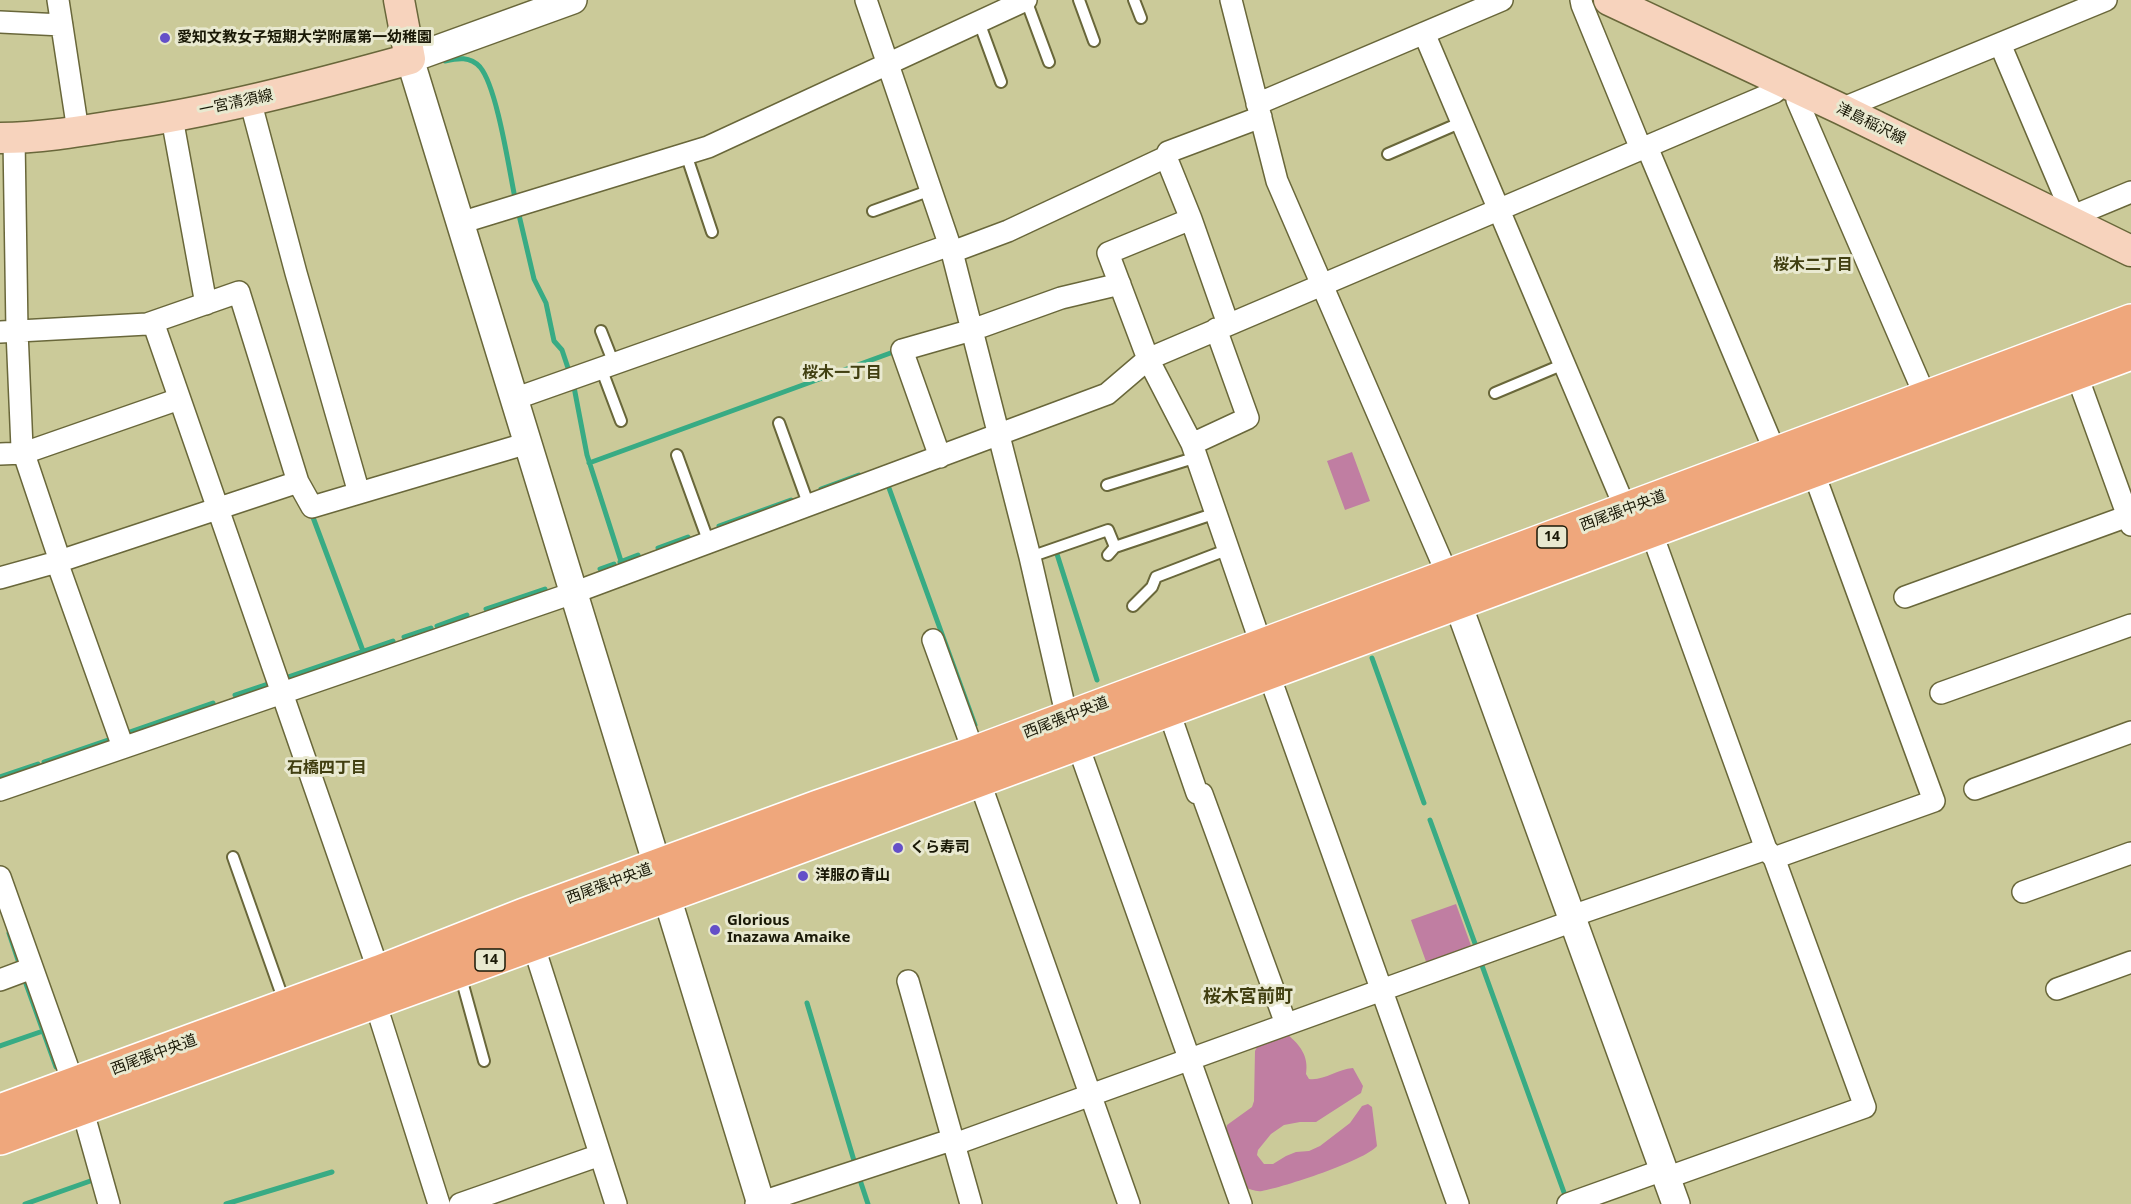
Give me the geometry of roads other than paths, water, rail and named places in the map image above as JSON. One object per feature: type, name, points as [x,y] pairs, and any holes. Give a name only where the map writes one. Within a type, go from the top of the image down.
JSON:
[{"type":"main road","points":[[399,0],[410,59]]},
{"type":"main road","name":"津島稲沢線","points":[[1609,0],[2072,219],[2131,251]]},
{"type":"main road","name":"一宮清須線","points":[[7,138],[78,132],[172,118],[293,91],[410,59]]},
{"type":"main road","name":"西尾張中央道","points":[[1453,589],[1626,510],[2131,321]]},
{"type":"main road","name":"西尾張中央道","points":[[0,1138],[78,1096],[286,1007],[459,971],[532,944],[818,807],[976,766],[1453,589],[1651,531],[2131,353]]},
{"type":"main road","name":"西尾張中央道","points":[[1072,731],[1168,709],[1265,658]]},
{"type":"main road","name":"西尾張中央道","points":[[0,1112],[78,1096],[661,881]]},
{"type":"street","points":[[58,0],[78,132]]},
{"type":"street","points":[[573,0],[410,59],[759,1204],[1091,1095],[1573,919],[1934,801],[1813,471]]},
{"type":"street","points":[[866,0],[951,248],[1072,731],[1241,1204]]},
{"type":"street","points":[[460,223],[708,147],[1026,0]]},
{"type":"street","points":[[1231,0],[1277,182],[1453,589],[1676,1204]]},
{"type":"street","points":[[514,399],[951,248],[1008,231],[1166,157],[1168,152],[1424,33],[1502,0]]},
{"type":"street","points":[[1581,0],[1776,454]]},
{"type":"street","points":[[1841,109],[2106,0]]},
{"type":"street","points":[[0,22],[62,25]]},
{"type":"street","points":[[1424,33],[1626,510]]},
{"type":"street","points":[[2000,44],[2072,219],[2131,192]]},
{"type":"street","points":[[0,790],[573,593],[1107,394],[1148,359],[1790,85],[1926,398]]},
{"type":"street","points":[[250,100],[296,273],[359,493]]},
{"type":"street","points":[[172,118],[206,303]]},
{"type":"street","points":[[7,138],[9,331],[24,453],[123,747]]},
{"type":"street","points":[[1166,157],[1191,219],[1248,418],[1195,450]]},
{"type":"street","points":[[1191,219],[1108,253],[1148,359],[1195,450],[1265,658],[1458,1204]]},
{"type":"street","points":[[940,457],[902,350],[972,330],[1060,298],[1120,284]]},
{"type":"street","points":[[9,331],[147,324],[239,292],[298,482],[312,507],[528,443]]},
{"type":"street","points":[[153,322],[282,693],[377,987],[439,1204]]},
{"type":"street","points":[[1905,597],[2129,520],[2076,373]]},
{"type":"street","points":[[0,454],[24,453],[179,399]]},
{"type":"street","points":[[0,578],[59,562],[298,482]]},
{"type":"street","points":[[1568,1204],[1865,1107],[1651,531]]},
{"type":"street","points":[[1941,693],[2131,624]]},
{"type":"street","points":[[933,640],[1130,1204]]},
{"type":"street","points":[[1168,709],[1197,793],[1202,794],[1286,1024]]},
{"type":"street","points":[[1975,789],[2131,732]]},
{"type":"street","points":[[2023,892],[2131,853]]},
{"type":"street","points":[[0,877],[78,1096],[110,1204]]},
{"type":"street","points":[[532,944],[616,1204]]},
{"type":"street","points":[[2057,989],[2131,962]]},
{"type":"street","points":[[0,980],[32,968]]},
{"type":"street","points":[[908,981],[971,1204]]},
{"type":"street","points":[[460,1204],[600,1155]]},
{"type":"lane","points":[[1026,0],[1049,62]]},
{"type":"lane","points":[[1078,0],[1094,41]]},
{"type":"lane","points":[[1134,0],[1141,18]]},
{"type":"lane","points":[[979,22],[1001,82]]},
{"type":"lane","points":[[1388,154],[1462,123]]},
{"type":"lane","points":[[686,154],[712,232]]},
{"type":"lane","points":[[873,211],[931,190]]},
{"type":"lane","points":[[602,331],[607,366],[621,421]]},
{"type":"lane","points":[[1496,393],[1564,364]]},
{"type":"lane","points":[[779,423],[809,506]]},
{"type":"lane","points":[[1107,485],[1195,450]]},
{"type":"lane","points":[[676,455],[709,543]]},
{"type":"lane","points":[[1030,556],[1108,530],[1112,551],[1216,513]]},
{"type":"lane","points":[[1133,606],[1152,587],[1156,577],[1229,549]]},
{"type":"lane","points":[[232,857],[286,1007]]},
{"type":"lane","points":[[459,971],[484,1061]]},
{"type":"waterway","points":[[445,61],[468,59],[476,63],[486,77],[497,110],[515,198]]},
{"type":"waterway","points":[[519,215],[534,279],[546,303],[554,341],[562,350],[570,374]]},
{"type":"waterway","points":[[589,463],[896,351]]},
{"type":"waterway","points":[[574,387],[587,455],[621,561]]},
{"type":"waterway","points":[[821,489],[859,475]]},
{"type":"waterway","points":[[889,488],[975,725]]},
{"type":"waterway","points":[[719,526],[791,500]]},
{"type":"waterway","points":[[311,512],[363,651]]},
{"type":"waterway","points":[[658,548],[688,537]]},
{"type":"waterway","points":[[1056,551],[1097,680]]},
{"type":"waterway","points":[[620,562],[638,555]]},
{"type":"waterway","points":[[600,569],[614,564]]},
{"type":"waterway","points":[[486,609],[545,589]]},
{"type":"waterway","points":[[437,626],[467,615]]},
{"type":"waterway","points":[[404,637],[431,628]]},
{"type":"waterway","points":[[288,677],[393,641]]},
{"type":"waterway","points":[[1372,658],[1424,803]]},
{"type":"waterway","points":[[235,695],[268,684]]},
{"type":"waterway","points":[[124,734],[213,703]]},
{"type":"waterway","points":[[44,762],[111,739]]},
{"type":"waterway","points":[[0,777],[38,764]]},
{"type":"waterway","points":[[1430,820],[1477,949]]},
{"type":"waterway","points":[[9,933],[19,963]]},
{"type":"waterway","points":[[1480,960],[1566,1198]]},
{"type":"waterway","points":[[25,981],[56,1067]]},
{"type":"waterway","points":[[807,1003],[855,1164]]},
{"type":"waterway","points":[[0,1046],[43,1031]]},
{"type":"waterway","points":[[226,1204],[332,1172]]},
{"type":"waterway","points":[[25,1204],[96,1179]]},
{"type":"waterway","points":[[860,1180],[868,1204]]},
{"type":"place","name":"愛知文教女子短期大学附属第一幼稚園","points":[[165,38]]},
{"type":"place","name":"くら寿司","points":[[898,848]]},
{"type":"place","name":"洋服の青山","points":[[803,876]]},
{"type":"place","name":"Glorious Inazawa Amaike","points":[[715,930]]},
{"type":"district","name":"桜木二丁目","points":[[1813,265]]},
{"type":"district","name":"桜木一丁目","points":[[842,373]]},
{"type":"district","name":"石橋四丁目","points":[[327,768]]},
{"type":"district","name":"桜木宮前町","points":[[1248,997]]}]
